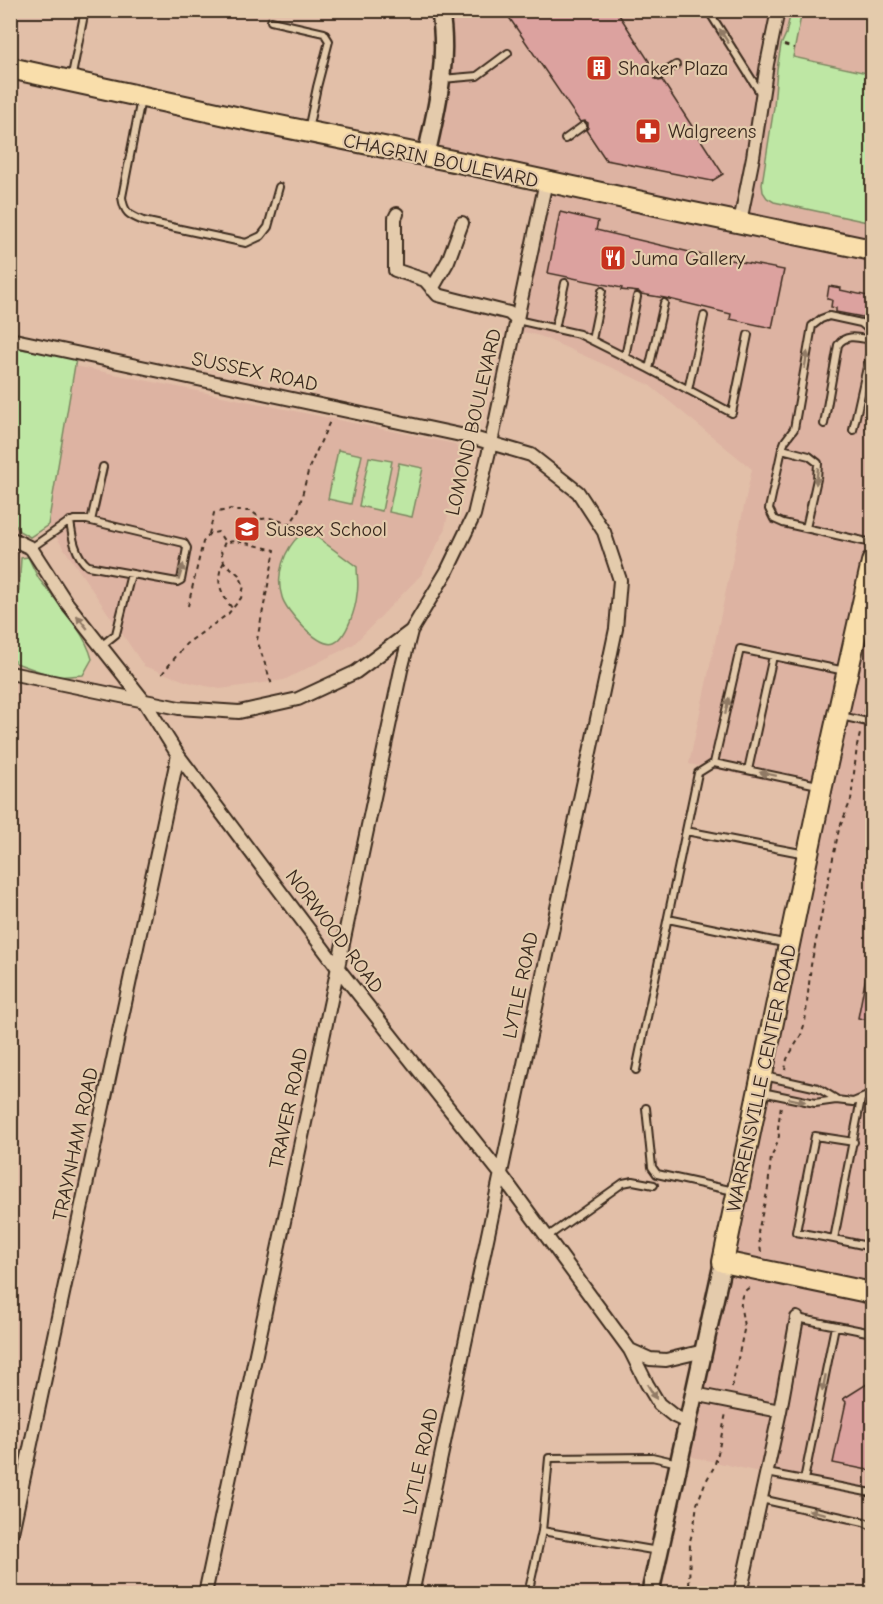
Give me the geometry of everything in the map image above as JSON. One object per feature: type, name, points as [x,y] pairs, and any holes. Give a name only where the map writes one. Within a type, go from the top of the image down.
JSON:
[{"type":"main road","points":[[426,156],[442,79],[444,39],[440,10]]},
{"type":"main road","name":"CHAGRIN BOULEVARD","points":[[10,68],[873,250]]},
{"type":"main road","name":"WARRENSVILLE CENTER ROAD","points":[[650,1593],[723,1262],[837,715],[873,562]]},
{"type":"main road","points":[[723,1262],[873,1293]]},
{"type":"street","points":[[740,222],[778,10]]},
{"type":"street","name":"LOMOND BOULEVARD","points":[[10,673],[179,708],[239,712],[297,699],[356,672],[411,631],[447,571],[474,515],[546,181]]},
{"type":"street","points":[[397,213],[394,218],[395,270],[425,280],[438,295],[509,313],[517,320]]},
{"type":"street","points":[[432,289],[448,261],[462,223]]},
{"type":"street","name":"SUSSEX ROAD","points":[[10,339],[491,442]]},
{"type":"street","name":"LYTLE ROAD","points":[[412,1593],[616,629],[620,580],[604,532],[578,492],[531,455],[491,442]]},
{"type":"street","points":[[11,541],[31,548]]},
{"type":"street","name":"NORWOOD ROAD","points":[[31,548],[66,602],[144,701],[178,755],[338,967],[500,1173],[630,1350],[659,1404],[674,1416],[687,1422]]},
{"type":"street","name":"TRAVER ROAD","points":[[205,1593],[411,631]]},
{"type":"street","name":"TRAYNHAM ROAD","points":[[10,1542],[178,755]]},
{"type":"street","points":[[740,1593],[780,1411],[797,1318]]},
{"type":"street","points":[[630,1350],[650,1359],[666,1360],[704,1351]]},
{"type":"street","points":[[694,1394],[780,1411]]},
{"type":"lane","points":[[71,80],[85,10]]},
{"type":"lane","points":[[708,10],[763,97]]},
{"type":"lane","points":[[271,21],[324,33],[329,41],[308,132]]},
{"type":"lane","points":[[442,79],[477,76],[508,53]]},
{"type":"lane","points":[[659,76],[676,65]]},
{"type":"lane","points":[[141,96],[122,197],[124,208],[130,215],[143,221],[246,243],[261,236],[268,228],[279,186]]},
{"type":"lane","points":[[565,139],[583,126]]},
{"type":"lane","points":[[555,329],[565,283]]},
{"type":"lane","points":[[592,340],[602,291]]},
{"type":"lane","points":[[625,357],[637,297]]},
{"type":"lane","points":[[650,369],[664,303]]},
{"type":"lane","points":[[688,390],[704,316]]},
{"type":"lane","points":[[853,430],[871,340],[868,329],[861,323],[830,316],[812,326],[794,429],[782,449],[769,509],[774,519],[783,523],[873,543]]},
{"type":"lane","points":[[517,320],[579,334],[732,413],[748,335]]},
{"type":"lane","points":[[824,424],[838,345],[847,338],[871,340]]},
{"type":"lane","points":[[782,449],[809,456],[818,463],[817,479],[806,528]]},
{"type":"lane","points":[[91,521],[103,467]]},
{"type":"lane","points":[[31,548],[70,521],[91,521],[184,543],[187,548],[179,581],[88,566],[83,562],[75,545],[70,521]]},
{"type":"lane","points":[[101,646],[116,634],[131,574]]},
{"type":"lane","points":[[714,763],[740,649],[848,672]]},
{"type":"lane","points":[[748,770],[773,656]]},
{"type":"lane","points":[[837,715],[873,723]]},
{"type":"lane","points":[[636,1070],[698,772],[714,763],[822,786]]},
{"type":"lane","points":[[686,831],[808,854]]},
{"type":"lane","points":[[668,919],[789,944]]},
{"type":"lane","points":[[760,1083],[818,1088],[836,1100]]},
{"type":"lane","points":[[760,1083],[815,1103],[836,1100],[853,1102],[873,1094]]},
{"type":"lane","points":[[834,1239],[861,1099]]},
{"type":"lane","points":[[646,1108],[652,1167],[657,1174],[737,1192]]},
{"type":"lane","points":[[854,1142],[815,1136],[796,1232],[873,1247]]},
{"type":"lane","points":[[547,1237],[622,1183],[633,1181],[654,1185]]},
{"type":"lane","points":[[797,1318],[873,1334]]},
{"type":"lane","points":[[804,1480],[835,1326]]},
{"type":"lane","points":[[528,1593],[542,1531],[549,1458],[652,1457],[678,1463]]},
{"type":"lane","points":[[766,1473],[873,1493]]},
{"type":"lane","points":[[761,1499],[873,1526]]},
{"type":"lane","points":[[542,1531],[659,1551]]},
{"type":"path","points":[[782,45],[795,48]]},
{"type":"path","points":[[188,606],[203,542],[209,534],[214,513],[231,509],[251,511],[262,519],[270,518],[290,524],[298,512],[309,468],[330,420]]},
{"type":"path","points":[[209,534],[218,532],[225,542]]},
{"type":"path","points":[[225,542],[237,541],[275,550],[257,640],[272,685]]},
{"type":"path","points":[[162,674],[186,644],[228,614],[241,598],[244,586],[239,575],[224,562],[221,551],[225,542]]},
{"type":"path","points":[[224,562],[220,570],[219,581],[226,600],[232,608]]},
{"type":"path","points":[[865,705],[873,687]]},
{"type":"path","points":[[785,1067],[805,1023],[811,965],[839,829],[851,800],[860,734]]},
{"type":"path","points":[[761,1252],[758,1232],[768,1188],[771,1157],[779,1136],[782,1105]]},
{"type":"path","points":[[732,1384],[744,1330],[741,1308],[742,1293],[753,1285]]},
{"type":"path","points":[[689,1593],[690,1541],[697,1504],[714,1467],[726,1416]]},
{"type":"shaded area","points":[[440,11],[872,11],[872,1498],[680,1454],[820,791],[689,764],[752,469],[648,384],[540,336],[515,330],[545,181],[426,156]]},
{"type":"shaded area","name":"Sussex School","points":[[75,366],[455,444],[462,455],[444,532],[421,575],[354,644],[284,680],[220,689],[188,682],[144,666],[48,525]]},
{"type":"green space","points":[[791,11],[802,11],[793,57],[872,74],[872,223],[774,202],[763,192],[762,184],[774,107],[777,69]]},
{"type":"green space","points":[[11,347],[76,359],[48,525],[30,537],[19,531],[11,517]]},
{"type":"green space","points":[[338,450],[362,455],[351,504],[328,499]]},
{"type":"green space","points":[[369,457],[392,461],[382,511],[359,506]]},
{"type":"green space","points":[[399,463],[423,468],[412,517],[389,512]]},
{"type":"green space","points":[[301,534],[314,535],[357,567],[358,591],[353,614],[347,629],[334,643],[328,643],[312,635],[289,611],[282,597],[280,571],[282,563],[290,547]]},
{"type":"green space","points":[[28,557],[39,579],[70,617],[88,648],[92,659],[83,675],[55,677],[16,663],[10,657],[11,627],[19,589],[21,558]]},
{"type":"building","name":"Shaker Plaza","points":[[504,10],[616,10],[656,72],[655,79],[662,80],[723,174],[712,181],[606,160],[586,130],[588,123],[580,122]]},
{"type":"building","points":[[560,212],[598,221],[596,230],[698,254],[784,270],[772,328],[730,319],[731,314],[548,273]]},
{"type":"building","points":[[829,286],[873,297],[873,319],[836,312],[836,308],[831,307],[832,300],[827,299]]},
{"type":"building","points":[[867,971],[873,972],[873,1021],[858,1018]]},
{"type":"building","points":[[873,1380],[873,1471],[833,1463],[846,1402],[843,1399]]},
{"type":"place","name":"Shaker Plaza","points":[[599,68]]},
{"type":"place","name":"Walgreens","points":[[648,131]]},
{"type":"place","name":"Juma Gallery","points":[[613,258]]},
{"type":"place","name":"Sussex School","points":[[247,529]]}]
